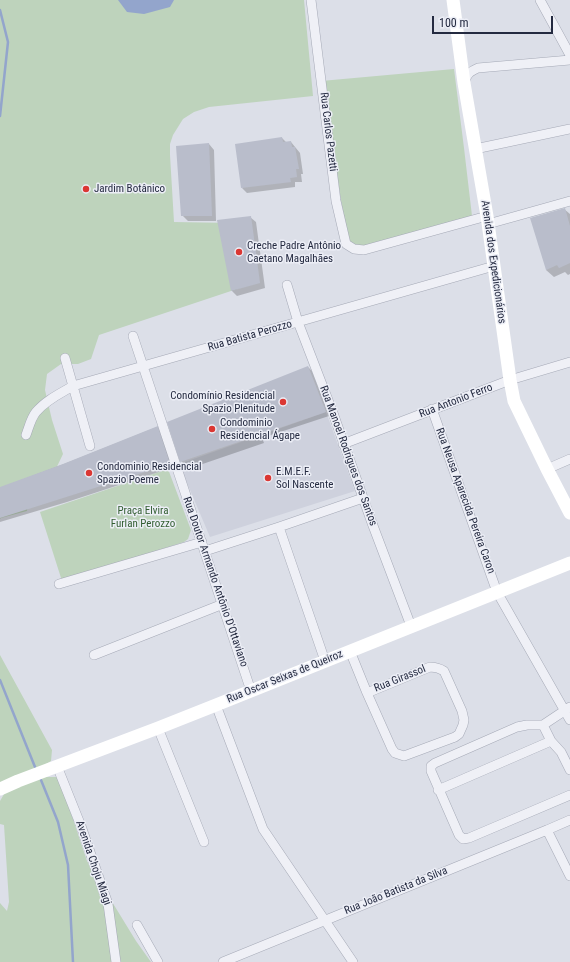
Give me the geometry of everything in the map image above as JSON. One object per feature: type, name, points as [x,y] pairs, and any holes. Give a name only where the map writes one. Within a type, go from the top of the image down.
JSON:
[{"type":"street","name":"Rua Carlos Pazetti","points":[[311,0],[336,201],[346,244],[354,249],[364,250],[488,220]]},
{"type":"street","name":"Avenida dos Expedicionários","points":[[453,0],[464,83],[488,220],[514,401],[570,513]]},
{"type":"street","points":[[540,0],[570,55]]},
{"type":"street","points":[[460,52],[465,59],[478,68]]},
{"type":"street","points":[[464,83],[466,76],[478,68],[570,60]]},
{"type":"street","points":[[475,149],[570,130]]},
{"type":"street","points":[[488,220],[570,201]]},
{"type":"street","name":"Rua Batista Perozzo","points":[[26,435],[36,412],[52,398],[73,386],[494,266]]},
{"type":"street","name":"Rua Manoel Rodrigues dos Santos","points":[[287,285],[298,322],[333,412],[343,444],[411,626]]},
{"type":"street","name":"Rua Doutor Armando Antônio D'Ottaviano","points":[[133,336],[251,691]]},
{"type":"street","points":[[65,358],[90,446]]},
{"type":"street","name":"Rua Antonio Ferro","points":[[343,444],[510,380],[570,362]]},
{"type":"street","name":"Rua Neusa Aparecida Pereira Caron","points":[[432,410],[497,592],[567,709],[570,720]]},
{"type":"street","points":[[547,469],[570,459]]},
{"type":"street","points":[[59,584],[203,546],[279,528],[363,498]]},
{"type":"street","points":[[279,528],[325,661]]},
{"type":"street","name":"Rua Oscar Seixas de Queiroz","points":[[0,789],[158,728],[570,563]]},
{"type":"street","points":[[94,655],[223,604]]},
{"type":"street","name":"Rua Girassol","points":[[350,651],[367,692],[392,750],[395,753],[404,756],[456,738],[462,730],[464,720],[462,711],[444,671],[441,669],[430,667],[367,692]]},
{"type":"street","points":[[216,705],[263,829],[353,962]]},
{"type":"street","points":[[567,709],[543,725],[526,725],[517,727],[435,763],[431,766],[431,771],[458,835],[463,839],[469,838],[570,795]]},
{"type":"street","points":[[543,725],[551,741],[562,752],[570,770]]},
{"type":"street","points":[[158,728],[204,842]]},
{"type":"street","points":[[438,790],[551,741]]},
{"type":"street","name":"Avenida Choju Miagi","points":[[57,766],[108,904],[116,962]]},
{"type":"street","name":"Rua João Batista da Silva","points":[[223,962],[570,820]]},
{"type":"street","points":[[547,830],[570,876]]},
{"type":"street","points":[[136,925],[158,962]]},
{"type":"shaded area","name":"E.M.E.F. Sol Nascente","points":[[326,412],[355,491],[210,537],[179,464]]},
{"type":"green space","name":"Jardim Botânico","points":[[0,0],[304,0],[313,96],[209,107],[194,112],[183,119],[173,135],[170,144],[174,222],[231,223],[249,285],[99,335],[91,359],[78,364],[61,364],[47,374],[45,390],[52,420],[63,454],[52,477],[29,494],[27,511],[0,519]]},
{"type":"green space","points":[[454,69],[472,216],[365,246],[355,246],[348,242],[321,81]]},
{"type":"green space","name":"Praça Elvira Furlan Perozzo","points":[[168,469],[191,530],[188,539],[184,542],[62,581],[40,512]]},
{"type":"green space","points":[[0,655],[52,750],[51,761],[32,773],[47,777],[59,777],[87,861],[136,941],[151,962],[0,962],[0,903],[7,911],[9,902],[4,825],[0,824],[0,801],[7,789],[0,785]]},
{"type":"water","points":[[118,0],[174,0],[170,7],[144,14],[127,12]]},
{"type":"building","points":[[282,137],[283,142],[291,141],[292,147],[295,147],[299,169],[296,169],[297,177],[290,178],[291,182],[241,188],[235,144]]},
{"type":"building","points":[[209,143],[212,216],[181,216],[176,146]]},
{"type":"building","points":[[565,208],[570,226],[570,263],[559,268],[557,265],[546,270],[530,218]]},
{"type":"building","name":"Creche Padre Antônio Caetano Magalhães","points":[[251,216],[260,283],[231,291],[217,220]]},
{"type":"building","points":[[308,366],[326,412],[180,462],[167,422]]},
{"type":"building","name":"Condominio Residencial Spazio Poeme","points":[[158,426],[170,464],[0,518],[0,487],[63,464]]},
{"type":"waterway","points":[[0,10],[8,42],[0,116]]},
{"type":"waterway","points":[[0,680],[35,767]]},
{"type":"waterway","points":[[41,780],[58,822],[68,865],[73,962]]},
{"type":"place","name":"Jardim Botânico","points":[[86,189]]},
{"type":"place","name":"Creche Padre Antônio Caetano Magalhães","points":[[239,252]]},
{"type":"place","name":"Condomínio Residencial Spazio Plenitude","points":[[283,402]]},
{"type":"place","name":"Condominio Residencial Ágape","points":[[212,429]]},
{"type":"place","name":"Condominio Residencial Spazio Poeme","points":[[89,473]]},
{"type":"place","name":"E.M.E.F. Sol Nascente","points":[[268,478]]}]
